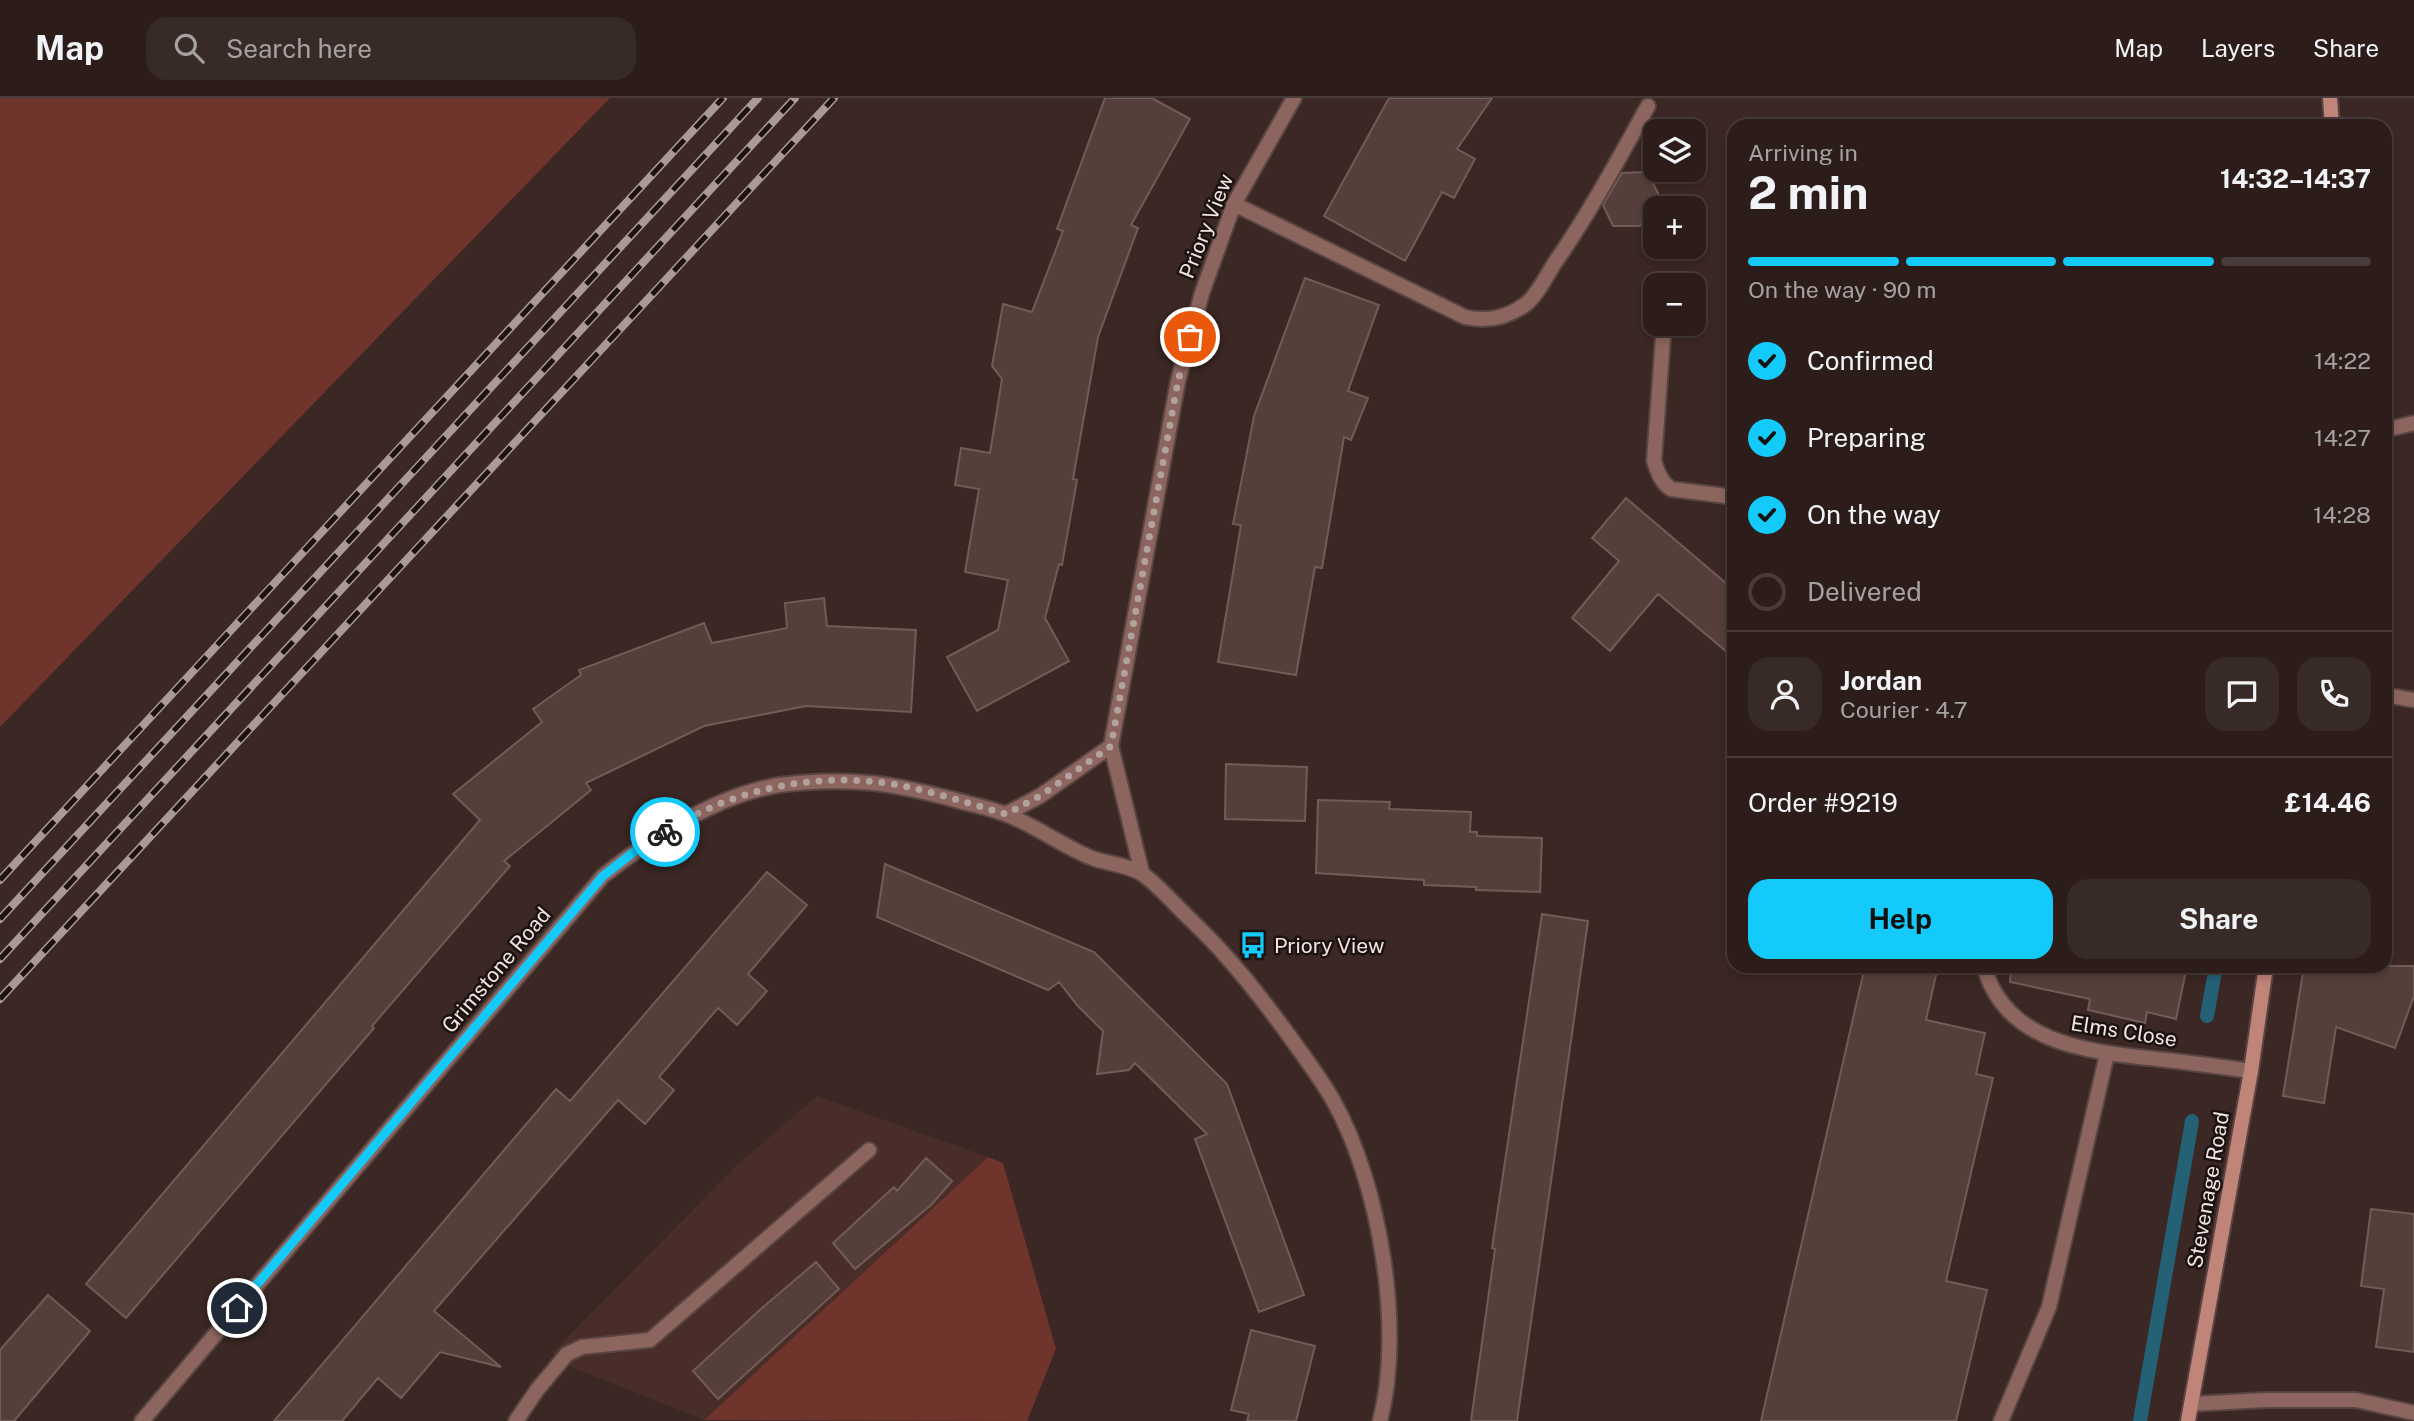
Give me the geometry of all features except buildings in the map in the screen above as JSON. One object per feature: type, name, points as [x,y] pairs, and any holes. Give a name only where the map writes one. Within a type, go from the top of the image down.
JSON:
[{"type":"street","name":"Priory View","points":[[1142,873],[1111,746],[1178,381],[1202,293],[1234,204],[1294,98]]},
{"type":"street","points":[[2330,98],[2332,119]]},
{"type":"street","points":[[1234,204],[1465,317],[1494,319],[1510,314],[1529,302],[1576,232],[1648,106]]},
{"type":"street","points":[[1663,336],[1654,461],[1658,472],[1671,489],[1727,496]]},
{"type":"street","points":[[2392,428],[2414,423]]},
{"type":"street","points":[[2392,696],[2414,699]]},
{"type":"street","points":[[1006,814],[1040,796],[1111,746]]},
{"type":"street","name":"Grimstone Road","points":[[142,1421],[603,876],[635,851],[706,809],[776,786],[860,780],[908,787],[1006,814],[1093,858],[1142,873],[1215,943],[1258,994],[1301,1052],[1339,1113],[1358,1158],[1386,1275],[1390,1324],[1389,1364],[1380,1421]]},
{"type":"street","name":"Elms Close","points":[[1986,973],[2000,998],[2017,1019],[2054,1041],[2107,1054],[2251,1071]]},
{"type":"street","name":"Stevenage Road","points":[[2188,1421],[2251,1071],[2265,973]]},
{"type":"street","points":[[2001,1421],[2049,1307],[2107,1054]]},
{"type":"street","points":[[516,1421],[567,1354],[582,1347],[650,1340],[869,1150]]},
{"type":"street","points":[[2191,1404],[2266,1400],[2356,1400],[2414,1413]]},
{"type":"shaded area","points":[[0,98],[610,98],[0,727]]},
{"type":"shaded area","points":[[817,1096],[988,1157],[704,1420],[576,1369],[552,1353],[737,1165]]},
{"type":"shaded area","points":[[988,1157],[1003,1163],[1056,1349],[1027,1421],[704,1420]]},
{"type":"waterway","points":[[2207,1016],[2215,973]]},
{"type":"waterway","points":[[2140,1421],[2192,1121]]},
{"type":"railway","points":[[0,880],[723,98]]},
{"type":"railway","points":[[0,919],[758,98]]},
{"type":"railway","points":[[0,959],[795,98]]},
{"type":"railway","points":[[0,999],[834,98]]},
{"type":"way so far","points":[[665,832],[706,809],[745,795],[776,786],[821,782],[860,780],[908,787],[1006,814],[1040,796],[1111,746],[1178,381],[1190,337]]},
{"type":"place","name":"Priory View","points":[[1253,945]]},
{"type":"route","points":[[237,1308],[603,876],[665,832]]}]
